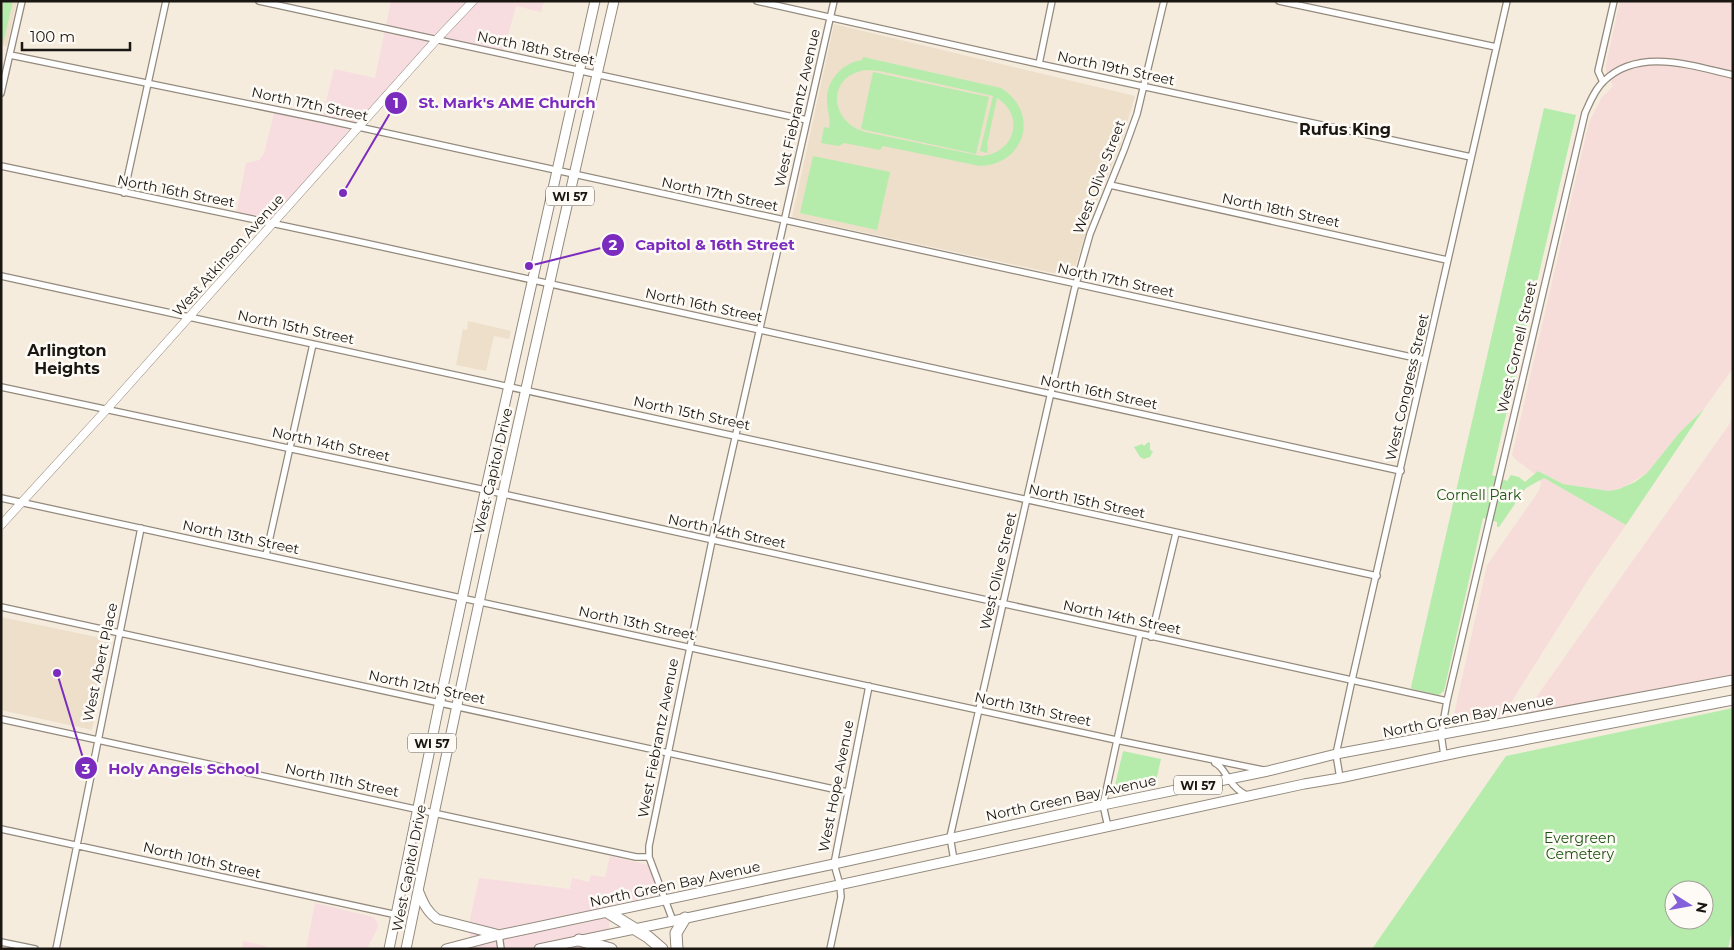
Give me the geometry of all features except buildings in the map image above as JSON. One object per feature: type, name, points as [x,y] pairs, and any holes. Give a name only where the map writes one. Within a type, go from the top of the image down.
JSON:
[{"type":"highway","points":[[609,913],[648,937],[662,949]]},
{"type":"highway","points":[[677,949],[676,933],[685,918]]},
{"type":"highway","points":[[637,931],[642,939],[653,949]]},
{"type":"highway","points":[[579,940],[611,949]]},
{"type":"main road","name":"West Capitol Drive","points":[[390,949],[439,703],[485,490],[595,1]]},
{"type":"main road","name":"West Capitol Drive","points":[[406,949],[433,813],[502,494],[614,1]]},
{"type":"main road","name":"North Green Bay Avenue","points":[[446,949],[499,935],[609,913],[665,899],[1102,805],[1268,772],[1336,754],[1733,680]]},
{"type":"main road","name":"WI 57","points":[[539,949],[579,940],[637,931],[685,918],[840,884],[1444,755],[1733,700]]},
{"type":"main road","name":"WI 57","points":[[418,890],[424,907],[437,919],[499,935]]},
{"type":"street","points":[[1,93],[22,1]]},
{"type":"street","points":[[124,193],[166,1]]},
{"type":"street","name":"North 18th Street","points":[[259,1],[807,120]]},
{"type":"street","name":"West Atkinson Avenue","points":[[1,525],[473,1]]},
{"type":"street","name":"North 19th Street","points":[[757,1],[1039,64],[1471,156]]},
{"type":"street","name":"West Fiebrantz Avenue","points":[[673,921],[649,857],[649,846],[689,646],[834,1]]},
{"type":"street","points":[[1039,64],[1052,1]]},
{"type":"street","name":"West Olive Street","points":[[954,860],[950,838],[1076,284],[1090,234],[1124,150],[1144,86],[1164,1]]},
{"type":"street","points":[[1279,1],[1496,47]]},
{"type":"street","name":"West Congress Street","points":[[1340,778],[1336,754],[1507,1]]},
{"type":"street","points":[[1603,82],[1598,71],[1614,1]]},
{"type":"street","name":"North 17th Street","points":[[10,55],[359,128],[1425,360]]},
{"type":"street","name":"West Cornell Street","points":[[1444,755],[1440,734],[1447,701],[1488,531],[1580,126],[1590,103],[1603,82],[1623,69],[1654,61],[1670,62],[1733,74]]},
{"type":"street","name":"North 16th Street","points":[[1,166],[550,284],[1400,471]]},
{"type":"street","name":"North 18th Street","points":[[1110,185],[1447,260]]},
{"type":"street","name":"North 15th Street","points":[[1,276],[1377,576]]},
{"type":"street","points":[[266,555],[313,344]]},
{"type":"street","name":"North 14th Street","points":[[1,386],[1447,701]]},
{"type":"street","name":"North 13th Street","points":[[1,498],[1268,772]]},
{"type":"street","name":"West Abert Place","points":[[56,949],[141,528]]},
{"type":"street","points":[[1151,637],[1176,533]]},
{"type":"street","name":"North 12th Street","points":[[1,607],[847,792]]},
{"type":"street","points":[[1108,827],[1102,805],[1140,634]]},
{"type":"street","name":"West Hope Avenue","points":[[830,949],[841,898],[840,884],[834,864],[869,686]]},
{"type":"street","name":"North 11th Street","points":[[1,719],[636,857],[649,857]]},
{"type":"street","points":[[1206,759],[1220,765],[1238,791],[1248,796]]},
{"type":"street","name":"North 10th Street","points":[[1,829],[397,915]]},
{"type":"street","points":[[499,935],[501,949]]},
{"type":"street","points":[[1,942],[35,949]]},
{"type":"shaded area","points":[[1,1],[17,1],[7,46],[1,45]]},
{"type":"shaded area","points":[[391,1],[544,1],[541,12],[516,6],[503,54],[437,39],[273,224],[236,215],[246,163],[259,160],[264,154],[275,109],[322,119],[334,69],[375,78]]},
{"type":"shaded area","points":[[1620,1],[1733,1],[1733,368],[1704,409],[1680,432],[1647,473],[1624,487],[1609,491],[1563,484],[1539,471],[1535,474],[1512,455],[1589,122],[1602,97],[1613,86],[1606,70],[1606,64]]},
{"type":"shaded area","points":[[834,24],[1135,96],[1121,144],[1094,208],[1072,277],[792,217]]},
{"type":"shaded area","points":[[468,321],[511,331],[509,339],[494,336],[486,371],[456,365],[463,329],[467,330]]},
{"type":"shaded area","points":[[1733,419],[1733,675],[1683,686],[1525,713]]},
{"type":"shaded area","points":[[1544,478],[1626,525],[1588,580],[1502,717],[1456,725],[1454,723],[1454,714],[1487,565],[1538,492],[1541,484],[1540,480]]},
{"type":"shaded area","points":[[1,617],[111,640],[92,730],[1,710]]},
{"type":"shaded area","points":[[610,856],[648,865],[661,895],[612,905],[606,949],[470,949],[470,919],[479,878],[570,889],[572,878],[589,882],[591,875],[605,877]]},
{"type":"shaded area","points":[[315,903],[373,917],[378,927],[367,949],[306,949]]},
{"type":"shaded area","points":[[243,941],[266,946],[266,949],[242,949]]},
{"type":"green space","points":[[3,1],[13,1],[3,44],[1,31]]},
{"type":"green space","points":[[863,57],[1001,88],[1013,98],[1021,110],[1024,123],[1017,147],[1008,156],[996,163],[980,166],[883,146],[880,150],[844,143],[839,146],[821,143],[824,127],[829,128],[827,94],[832,80],[848,65],[862,60]],"holes":[[[866,70],[880,71],[993,96],[980,151],[987,153],[997,98],[1006,106],[1011,114],[1013,124],[1008,142],[1002,149],[992,154],[981,156],[865,132],[853,126],[844,118],[839,109],[837,99],[839,89],[844,80],[853,74]]]},
{"type":"green space","points":[[873,72],[989,97],[976,154],[861,129]]},
{"type":"green space","name":"Cornell Park","points":[[1544,108],[1576,115],[1492,475],[1507,481],[1511,475],[1519,477],[1525,482],[1538,471],[1563,484],[1609,491],[1619,489],[1635,482],[1647,473],[1680,432],[1704,409],[1626,525],[1544,478],[1526,488],[1499,527],[1497,527],[1497,522],[1483,518],[1444,691],[1439,695],[1412,689],[1411,687]]},
{"type":"green space","points":[[813,156],[890,172],[877,230],[800,213]]},
{"type":"green space","points":[[1148,442],[1150,443],[1150,450],[1153,451],[1150,457],[1144,459],[1140,457],[1134,447],[1142,444],[1144,446]]},
{"type":"green space","name":"Evergreen Cemetery","points":[[1733,708],[1733,927],[1728,949],[1372,949],[1506,756]]},
{"type":"green space","points":[[1123,751],[1161,759],[1155,786],[1113,794]]},
{"type":"place","name":"St. Mark's AME Church","points":[[343,193]]},
{"type":"place","name":"Capitol & 16th Street","points":[[529,266]]},
{"type":"place","name":"Holy Angels School","points":[[57,673]]},
{"type":"district","name":"Rufus King","points":[[1345,129]]},
{"type":"district","name":"Arlington Heights","points":[[67,359]]}]
